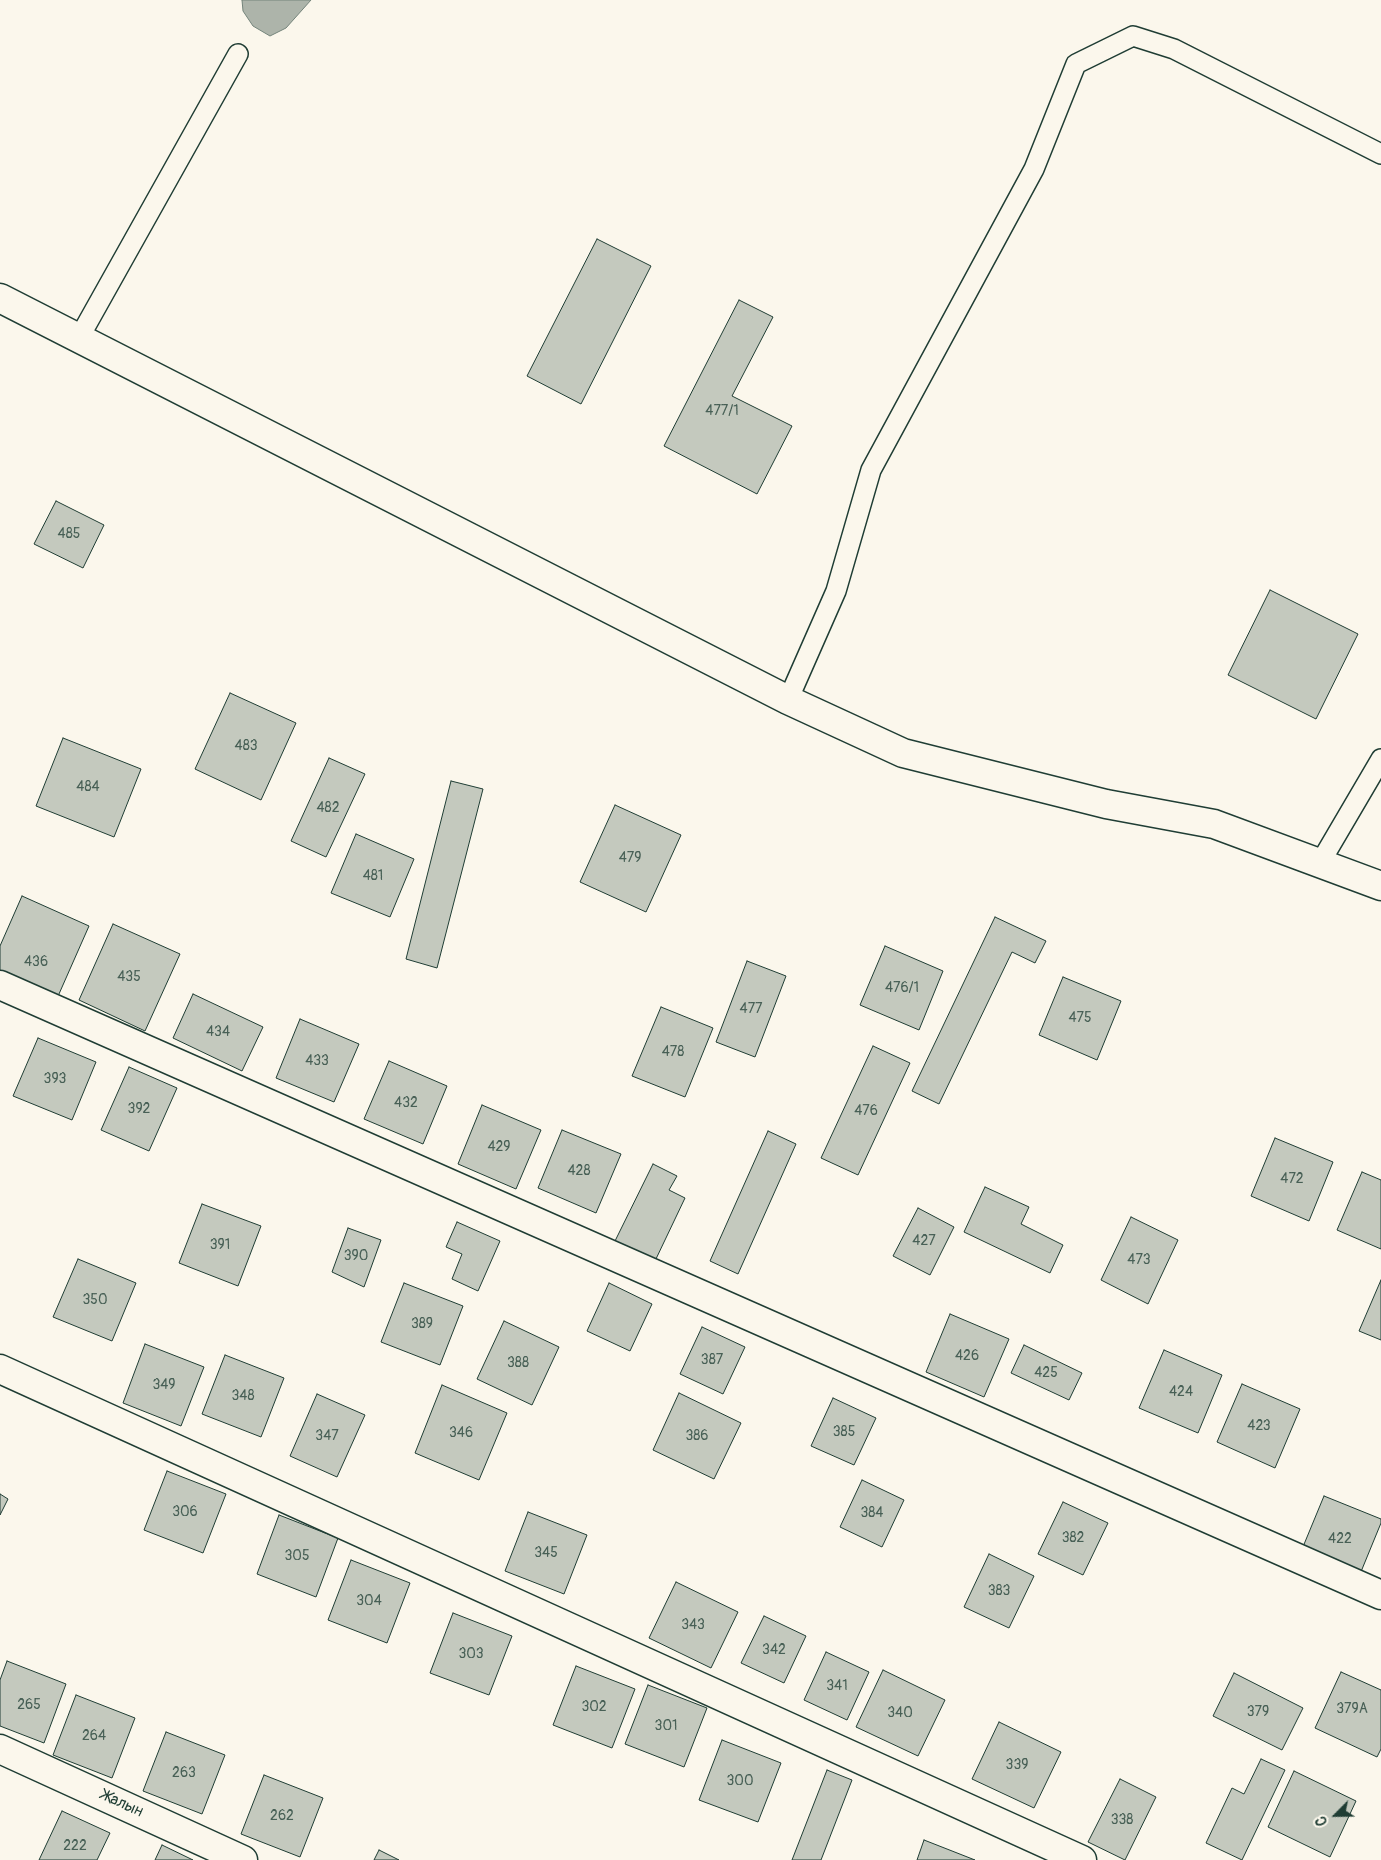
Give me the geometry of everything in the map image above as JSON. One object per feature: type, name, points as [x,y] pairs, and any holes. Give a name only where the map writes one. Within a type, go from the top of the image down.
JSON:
[{"type":"street","points":[[0,298],[788,700],[903,753],[1106,804],[1214,824],[1381,886]]},
{"type":"street","points":[[0,985],[1381,1594]]},
{"type":"street","points":[[0,1369],[1082,1860]]},
{"type":"street","name":"Жалын","points":[[0,1749],[244,1860]]},
{"type":"lane","points":[[788,700],[836,591],[871,470],[1034,169],[1076,64],[1133,36],[1174,49],[1381,154]]},
{"type":"lane","points":[[79,338],[238,54]]},
{"type":"lane","points":[[1320,863],[1381,759]]},
{"type":"shaded area","points":[[242,0],[311,0],[286,28],[270,36],[253,26],[243,11]]},
{"type":"building","points":[[597,239],[651,266],[581,404],[527,376]]},
{"type":"building","points":[[739,300],[773,317],[732,396],[792,426],[757,494],[664,446]]},
{"type":"building","points":[[56,501],[104,525],[83,568],[34,544]]},
{"type":"building","points":[[1270,590],[1358,634],[1316,719],[1228,675]]},
{"type":"building","points":[[230,693],[296,723],[261,800],[195,769]]},
{"type":"building","points":[[63,738],[141,769],[114,837],[36,806]]},
{"type":"building","points":[[329,758],[365,774],[326,857],[291,841]]},
{"type":"building","points":[[451,781],[483,789],[437,968],[406,959]]},
{"type":"building","points":[[615,805],[681,835],[646,912],[580,882]]},
{"type":"building","points":[[356,834],[414,859],[390,917],[331,893]]},
{"type":"building","points":[[22,896],[89,926],[55,1003],[0,978],[0,946]]},
{"type":"building","points":[[995,917],[1046,941],[1035,963],[1012,952],[939,1104],[912,1091]]},
{"type":"building","points":[[113,924],[180,954],[145,1031],[79,1000]]},
{"type":"building","points":[[885,946],[943,971],[919,1030],[860,1005]]},
{"type":"building","points":[[747,961],[786,976],[755,1057],[716,1042]]},
{"type":"building","points":[[1063,977],[1121,1001],[1097,1060],[1039,1035]]},
{"type":"building","points":[[193,994],[263,1027],[242,1071],[173,1038]]},
{"type":"building","points":[[661,1007],[713,1028],[685,1097],[632,1076]]},
{"type":"building","points":[[300,1019],[359,1044],[334,1102],[276,1078]]},
{"type":"building","points":[[38,1038],[96,1062],[72,1120],[13,1096]]},
{"type":"building","points":[[873,1046],[910,1063],[858,1175],[821,1158]]},
{"type":"building","points":[[389,1061],[447,1086],[423,1144],[364,1119]]},
{"type":"building","points":[[129,1067],[177,1088],[149,1151],[101,1130]]},
{"type":"building","points":[[482,1105],[541,1130],[516,1189],[458,1164]]},
{"type":"building","points":[[562,1130],[621,1154],[596,1213],[538,1188]]},
{"type":"building","points":[[768,1131],[796,1144],[738,1274],[710,1261]]},
{"type":"building","points":[[1275,1138],[1333,1162],[1309,1221],[1251,1196]]},
{"type":"building","points":[[653,1164],[677,1176],[669,1190],[685,1198],[655,1261],[615,1241]]},
{"type":"building","points":[[1362,1172],[1381,1180],[1381,1249],[1337,1230]]},
{"type":"building","points":[[985,1187],[1029,1207],[1021,1224],[1063,1245],[1050,1273],[964,1232]]},
{"type":"building","points":[[202,1204],[261,1226],[238,1286],[179,1263]]},
{"type":"building","points":[[918,1208],[954,1227],[930,1275],[893,1256]]},
{"type":"building","points":[[1131,1217],[1178,1240],[1148,1304],[1101,1280]]},
{"type":"building","points":[[457,1222],[500,1241],[478,1291],[452,1279],[462,1254],[446,1247]]},
{"type":"building","points":[[348,1228],[381,1240],[364,1287],[332,1272]]},
{"type":"building","points":[[78,1259],[136,1283],[112,1341],[53,1317]]},
{"type":"building","points":[[1381,1280],[1381,1340],[1359,1331]]},
{"type":"building","points":[[404,1283],[463,1306],[440,1365],[381,1342]]},
{"type":"building","points":[[609,1283],[652,1304],[630,1351],[587,1331]]},
{"type":"building","points":[[950,1314],[1009,1339],[984,1397],[926,1372]]},
{"type":"building","points":[[504,1321],[559,1347],[532,1405],[477,1379]]},
{"type":"building","points":[[702,1327],[745,1347],[723,1394],[680,1374]]},
{"type":"building","points":[[145,1344],[204,1367],[181,1426],[123,1403]]},
{"type":"building","points":[[1024,1345],[1082,1373],[1069,1400],[1011,1373]]},
{"type":"building","points":[[1164,1350],[1222,1375],[1198,1433],[1139,1408]]},
{"type":"building","points":[[225,1355],[284,1378],[261,1437],[202,1414]]},
{"type":"building","points":[[1242,1384],[1300,1409],[1275,1468],[1217,1442]]},
{"type":"building","points":[[442,1385],[507,1413],[479,1480],[415,1453]]},
{"type":"building","points":[[679,1393],[741,1423],[714,1479],[653,1450]]},
{"type":"building","points":[[317,1394],[365,1415],[337,1477],[290,1456]]},
{"type":"building","points":[[833,1398],[876,1418],[854,1465],[811,1446]]},
{"type":"building","points":[[167,1471],[226,1494],[203,1553],[144,1530]]},
{"type":"building","points":[[862,1480],[904,1500],[882,1547],[840,1527]]},
{"type":"building","points":[[0,1494],[8,1499],[0,1515]]},
{"type":"building","points":[[1324,1496],[1381,1519],[1358,1579],[1300,1554]]},
{"type":"building","points":[[1063,1502],[1108,1523],[1083,1575],[1038,1554]]},
{"type":"building","points":[[528,1512],[587,1535],[564,1594],[505,1571]]},
{"type":"building","points":[[279,1515],[338,1538],[316,1597],[257,1574]]},
{"type":"building","points":[[989,1554],[1034,1576],[1009,1628],[964,1607]]},
{"type":"building","points":[[351,1560],[410,1583],[387,1643],[328,1620]]},
{"type":"building","points":[[676,1582],[738,1612],[711,1668],[649,1638]]},
{"type":"building","points":[[453,1613],[512,1636],[489,1695],[430,1673]]},
{"type":"building","points":[[764,1616],[806,1636],[784,1683],[741,1663]]},
{"type":"building","points":[[826,1652],[869,1672],[847,1720],[804,1700]]},
{"type":"building","points":[[7,1661],[66,1684],[44,1743],[0,1726],[0,1680]]},
{"type":"building","points":[[576,1666],[635,1689],[612,1748],[553,1725]]},
{"type":"building","points":[[883,1670],[945,1700],[918,1756],[856,1727]]},
{"type":"building","points":[[1341,1672],[1381,1690],[1381,1749],[1377,1757],[1315,1728]]},
{"type":"building","points":[[1234,1673],[1303,1708],[1282,1750],[1213,1716]]},
{"type":"building","points":[[648,1685],[707,1708],[684,1767],[625,1744]]},
{"type":"building","points":[[76,1695],[135,1718],[112,1778],[53,1755]]},
{"type":"building","points":[[999,1722],[1061,1752],[1034,1808],[972,1779]]},
{"type":"building","points":[[166,1732],[225,1755],[202,1814],[143,1791]]},
{"type":"building","points":[[722,1740],[781,1763],[758,1822],[699,1800]]},
{"type":"building","points":[[1261,1759],[1285,1770],[1242,1860],[1206,1843],[1232,1788],[1244,1794]]},
{"type":"building","points":[[827,1770],[852,1780],[821,1860],[792,1860]]},
{"type":"building","points":[[1294,1771],[1356,1801],[1330,1857],[1268,1827]]},
{"type":"building","points":[[264,1775],[323,1798],[300,1857],[241,1834]]},
{"type":"building","points":[[1120,1779],[1156,1797],[1125,1860],[1088,1842]]},
{"type":"building","points":[[62,1811],[110,1833],[97,1860],[39,1860]]},
{"type":"building","points":[[924,1840],[975,1860],[917,1860]]},
{"type":"building","points":[[162,1845],[193,1860],[155,1860]]},
{"type":"building","points":[[379,1850],[399,1860],[374,1860]]}]
